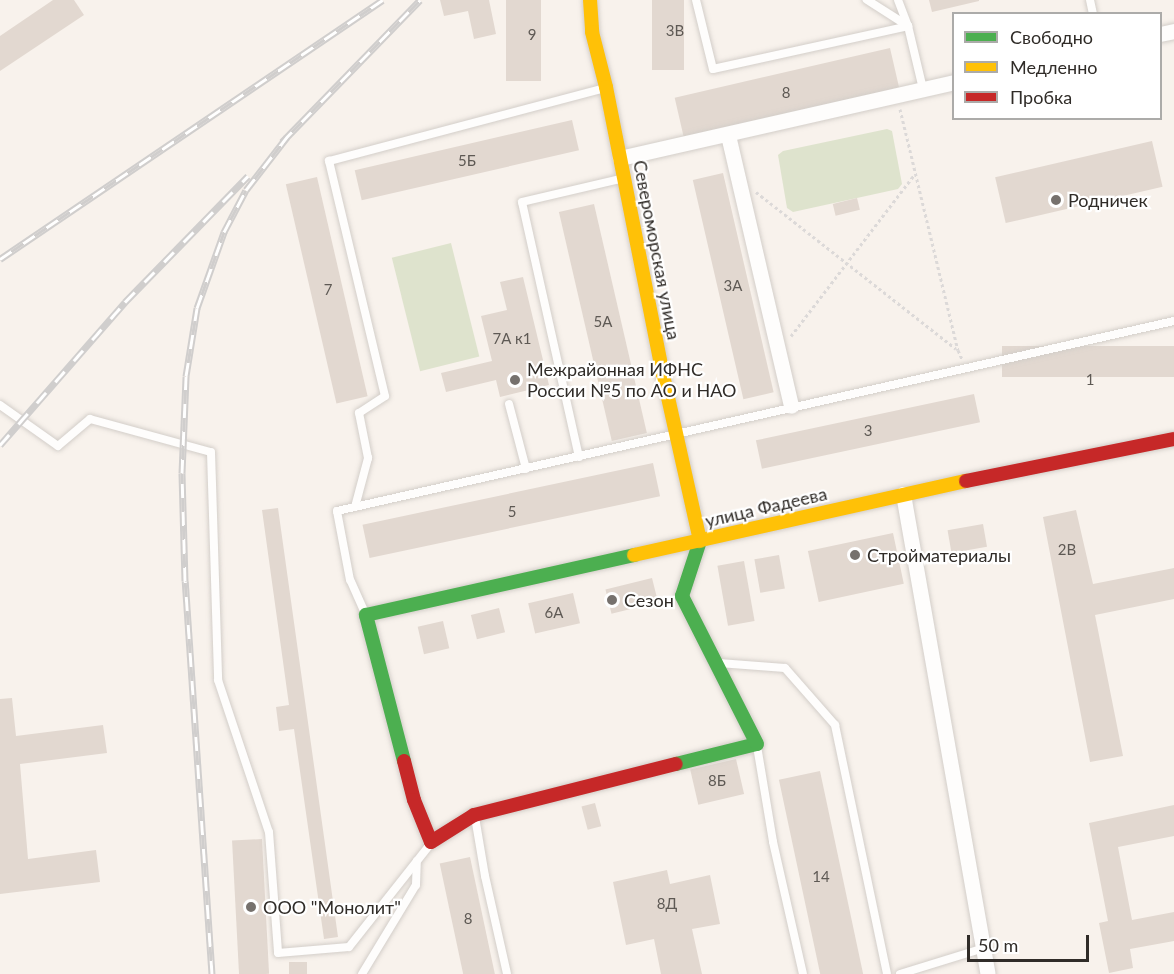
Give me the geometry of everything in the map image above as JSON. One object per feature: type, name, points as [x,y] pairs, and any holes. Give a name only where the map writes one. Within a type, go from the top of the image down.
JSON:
[{"type":"street","name":"Североморская улица","points":[[590,0],[591,32],[606,87],[676,434],[700,541]]},
{"type":"street","points":[[620,158],[952,82]]},
{"type":"street","points":[[728,135],[790,406]]},
{"type":"street","name":"улица Фадеева","points":[[366,615],[903,494],[1174,439]]},
{"type":"street","points":[[903,494],[988,974]]},
{"type":"street","points":[[366,615],[414,800],[432,842],[474,815],[757,744],[682,596],[700,541]]},
{"type":"lane","points":[[696,0],[713,69],[908,26]]},
{"type":"lane","points":[[867,0],[908,26]]},
{"type":"lane","points":[[898,0],[908,26],[924,89]]},
{"type":"lane","points":[[355,507],[369,458],[359,413],[385,396],[329,161],[606,87]]},
{"type":"lane","points":[[579,456],[522,202],[625,178]]},
{"type":"lane","points":[[366,615],[350,580],[338,511],[790,406],[1174,321]]},
{"type":"lane","points":[[509,404],[526,469]]},
{"type":"lane","points":[[0,405],[58,446],[90,420],[211,452],[218,680],[269,832],[278,953],[349,947],[432,842]]},
{"type":"lane","points":[[717,663],[784,668],[835,725],[887,974]]},
{"type":"lane","points":[[757,744],[773,842],[803,974]]},
{"type":"lane","points":[[474,815],[484,876],[507,974]]},
{"type":"lane","points":[[362,974],[416,885],[417,860]]},
{"type":"lane","points":[[900,974],[984,948]]},
{"type":"path","points":[[897,96],[914,175],[958,350],[967,368]]},
{"type":"path","points":[[778,352],[914,175]]},
{"type":"path","points":[[738,177],[958,350]]},
{"type":"green space","points":[[887,129],[892,131],[902,184],[898,189],[793,212],[787,208],[778,155],[783,151]]},
{"type":"green space","points":[[451,243],[479,357],[420,371],[392,258]]},
{"type":"building","points":[[53,0],[74,0],[84,15],[0,71],[0,36]]},
{"type":"building","points":[[440,0],[489,0],[496,34],[474,39],[468,11],[444,16]]},
{"type":"building","points":[[506,0],[541,0],[541,81],[506,81]]},
{"type":"building","points":[[652,0],[684,0],[684,70],[652,70]]},
{"type":"building","points":[[929,0],[979,0],[979,1],[932,12]]},
{"type":"building","points":[[890,48],[899,88],[684,138],[675,98]]},
{"type":"building","points":[[572,120],[579,150],[362,200],[355,170]]},
{"type":"building","points":[[1152,141],[1163,187],[1006,223],[995,177]]},
{"type":"building","points":[[723,173],[774,392],[743,399],[693,180]]},
{"type":"building","points":[[317,177],[368,396],[336,403],[286,184]]},
{"type":"building","points":[[857,198],[860,210],[836,216],[833,204]]},
{"type":"building","points":[[594,204],[647,433],[612,441],[559,212]]},
{"type":"building","points":[[523,277],[549,385],[500,397],[496,380],[446,392],[441,373],[492,361],[481,316],[507,310],[500,282]]},
{"type":"building","points":[[1002,346],[1174,346],[1174,377],[1002,377]]},
{"type":"building","points":[[974,394],[980,422],[762,469],[756,440]]},
{"type":"building","points":[[653,463],[660,496],[370,558],[362,525]]},
{"type":"building","points":[[278,508],[338,937],[324,939],[294,729],[279,731],[276,707],[289,705],[262,510]]},
{"type":"building","points":[[1076,510],[1093,584],[1174,568],[1174,599],[1095,615],[1123,756],[1090,762],[1043,517]]},
{"type":"building","points":[[983,524],[987,547],[952,553],[948,530]]},
{"type":"building","points":[[893,533],[904,584],[819,602],[808,551]]},
{"type":"building","points":[[779,555],[785,588],[760,593],[754,559]]},
{"type":"building","points":[[744,561],[755,621],[728,626],[717,566]]},
{"type":"building","points":[[652,578],[658,602],[611,614],[605,590]]},
{"type":"building","points":[[573,593],[580,623],[535,634],[528,603]]},
{"type":"building","points":[[499,608],[505,632],[477,639],[471,615]]},
{"type":"building","points":[[443,621],[449,648],[424,654],[418,627]]},
{"type":"building","points":[[12,698],[16,736],[103,725],[107,753],[20,764],[28,859],[96,850],[100,882],[0,894],[0,699]]},
{"type":"building","points":[[736,759],[744,794],[698,805],[690,770]]},
{"type":"building","points":[[820,771],[863,974],[820,974],[779,780]]},
{"type":"building","points":[[595,803],[601,826],[588,830],[581,807]]},
{"type":"building","points":[[1174,805],[1174,836],[1118,847],[1132,920],[1174,912],[1174,941],[1130,949],[1133,968],[1109,973],[1099,923],[1108,921],[1089,823]]},
{"type":"building","name":"ООО \"Монолит\"","points":[[262,839],[269,974],[239,974],[232,841]]},
{"type":"building","points":[[470,857],[495,974],[463,974],[440,863]]},
{"type":"building","points":[[667,870],[670,884],[710,875],[720,924],[692,929],[702,974],[661,974],[654,939],[626,945],[613,882]]},
{"type":"building","points":[[289,962],[307,962],[307,974],[289,974]]},
{"type":"railway","points":[[0,259],[383,0]]},
{"type":"railway","points":[[282,142],[420,0]]},
{"type":"railway","points":[[212,974],[185,581],[182,473],[186,376],[197,308],[224,232],[246,190],[287,137]]},
{"type":"railway","points":[[0,445],[125,302],[248,176]]},
{"type":"traffic: fast","points":[[676,764],[757,744],[682,596],[700,541]]},
{"type":"traffic: fast","points":[[404,761],[366,615],[634,555]]},
{"type":"traffic: slow","points":[[590,0],[592,32],[606,87],[663,375],[700,541]]},
{"type":"traffic: slow","points":[[634,555],[966,481]]},
{"type":"traffic: jam","points":[[966,481],[1174,439]]},
{"type":"traffic: jam","points":[[404,761],[414,800],[431,842],[474,815],[676,764]]},
{"type":"place","name":"Родничек","points":[[1056,200]]},
{"type":"place","name":"Межрайонная ИФНС России №5 по АО и НАО","points":[[515,380]]},
{"type":"place","name":"Стройматериалы","points":[[855,555]]},
{"type":"place","name":"Сезон","points":[[612,600]]},
{"type":"place","name":"ООО \"Монолит\"","points":[[251,907]]}]
